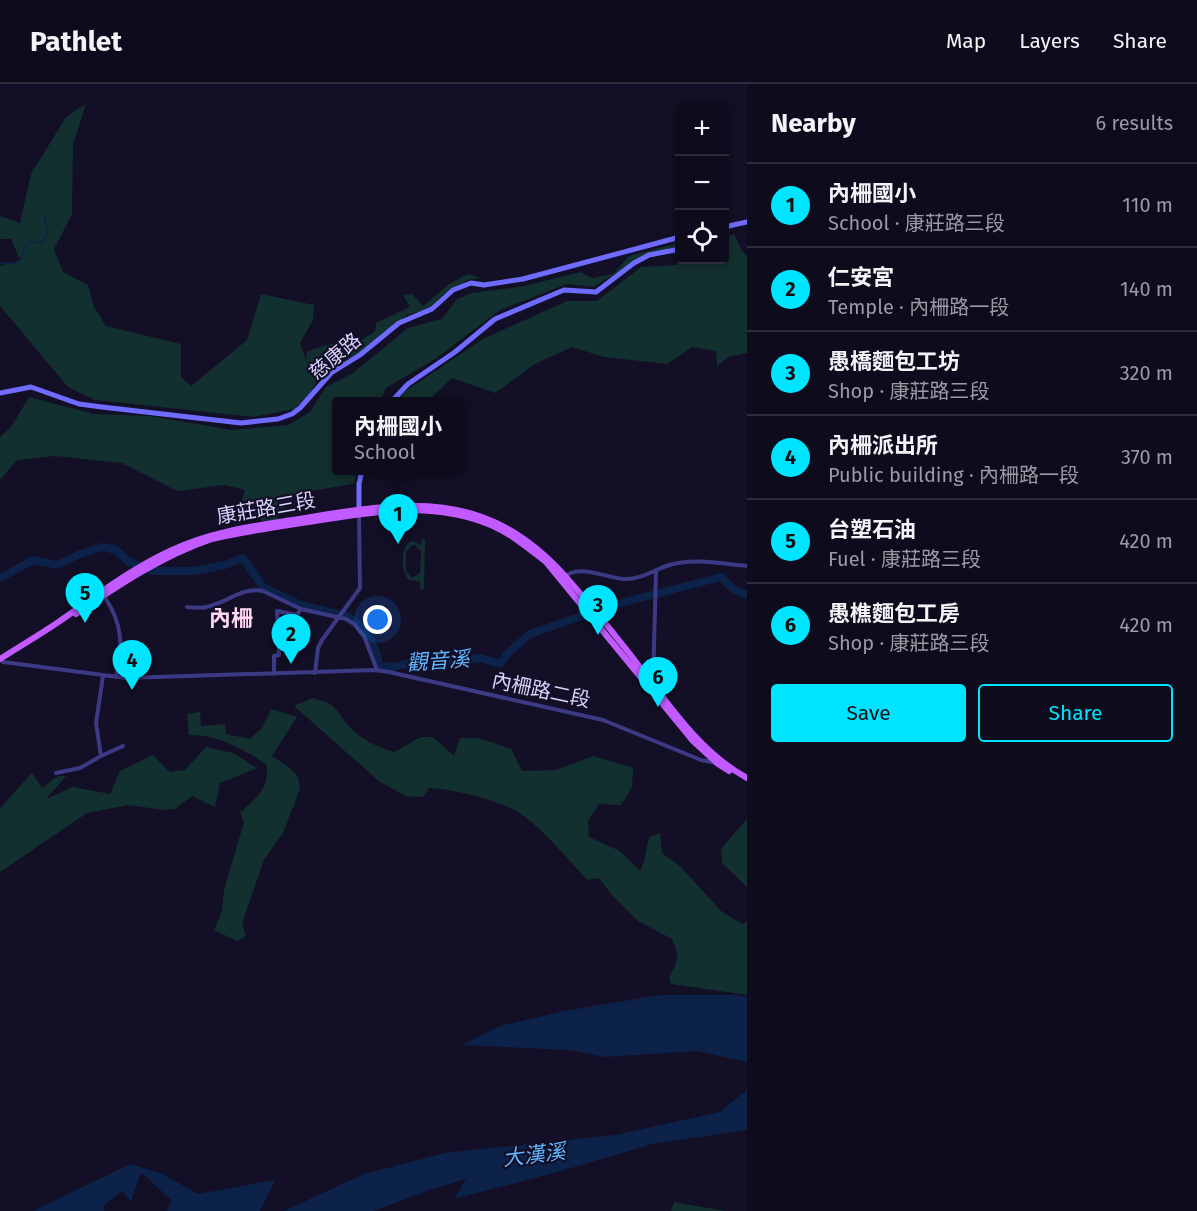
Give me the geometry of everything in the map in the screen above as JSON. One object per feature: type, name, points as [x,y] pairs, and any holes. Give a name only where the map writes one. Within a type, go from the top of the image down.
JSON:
[{"type":"main road","name":"康莊路三段","points":[[1,662],[150,563],[212,539],[359,512],[414,505],[440,507],[477,515],[509,528],[536,548],[565,576],[674,712],[708,749],[747,778]]},
{"type":"main road","name":"康莊路三段","points":[[359,512],[399,510],[438,512],[492,525],[519,540],[546,562],[561,578],[693,741],[718,764],[747,783]]},
{"type":"street","points":[[729,226],[747,222]]},
{"type":"street","name":"慈康路","points":[[0,393],[31,387],[79,404],[102,407],[241,423],[278,419],[300,408],[331,374],[360,355],[399,323],[432,309],[453,290],[471,283],[484,285],[523,279],[675,238]]},
{"type":"street","points":[[396,397],[408,384],[455,352],[495,320],[564,290],[596,292],[634,263],[649,255],[675,250]]},
{"type":"street","points":[[315,673],[318,648],[360,588],[359,484],[361,475]]},
{"type":"street","points":[[565,576],[576,571],[624,579],[640,577],[673,564],[695,561],[747,566]]},
{"type":"street","points":[[653,684],[657,570]]},
{"type":"street","points":[[187,607],[206,608],[257,590],[301,609],[346,619],[354,624],[364,636],[377,670]]},
{"type":"street","points":[[101,594],[112,608],[120,629],[122,651],[116,677]]},
{"type":"street","points":[[274,674],[274,656],[279,655],[277,611],[297,615],[301,609]]},
{"type":"street","name":"內柵路二段","points":[[1,662],[103,676],[160,678],[377,670],[603,720],[701,760],[718,764]]},
{"type":"street","points":[[101,756],[96,723],[103,676]]},
{"type":"street","points":[[56,773],[80,768],[123,746]]},
{"type":"green space","points":[[86,104],[73,144],[72,214],[54,249],[63,272],[88,285],[94,307],[106,326],[181,344],[181,377],[191,386],[247,340],[261,294],[314,305],[313,320],[300,343],[306,360],[307,352],[322,346],[354,339],[359,342],[375,331],[376,323],[410,307],[403,295],[412,294],[423,306],[449,284],[468,274],[481,278],[468,280],[442,295],[432,308],[407,315],[357,355],[326,368],[307,397],[294,409],[254,417],[95,400],[68,387],[0,306],[0,266],[20,260],[11,239],[0,239],[0,216],[20,223],[31,174],[66,117]]},
{"type":"green space","points":[[734,234],[747,256],[747,353],[728,357],[717,366],[716,351],[692,347],[667,364],[604,357],[572,347],[535,364],[495,393],[452,378],[432,397],[399,397],[483,339],[567,301],[597,301],[641,267],[729,264],[729,236]]},
{"type":"green space","points":[[675,244],[675,247],[654,252],[593,287],[567,284],[500,310],[435,359],[386,388],[382,397],[332,397],[332,475],[356,475],[353,484],[293,494],[277,519],[264,522],[241,504],[245,490],[224,485],[177,491],[122,463],[55,456],[17,460],[0,480],[0,437],[11,427],[29,397],[94,414],[150,416],[232,430],[288,425],[310,412],[326,387],[353,373],[408,328],[442,319],[457,299],[472,293],[524,286],[580,272],[593,278],[613,274],[629,256]]},
{"type":"green space","points":[[422,539],[425,539],[424,589],[420,589],[420,581],[409,580],[403,567],[406,546],[410,542],[415,542],[421,546]],"holes":[[[415,545],[421,551],[420,573],[412,578],[406,571],[406,551]]]},
{"type":"green space","points":[[312,698],[331,705],[364,739],[394,752],[421,737],[433,737],[454,756],[460,738],[479,738],[511,749],[522,771],[556,770],[593,756],[633,768],[632,787],[621,805],[599,804],[588,821],[589,837],[620,851],[640,871],[649,837],[660,833],[662,853],[680,866],[722,912],[743,924],[747,921],[747,995],[671,984],[669,977],[678,954],[672,939],[638,921],[611,894],[599,878],[587,880],[535,825],[518,812],[499,803],[475,796],[429,788],[423,797],[406,796],[380,782],[294,706]]},
{"type":"green space","points":[[271,709],[297,717],[272,756],[290,768],[298,777],[300,789],[283,833],[264,860],[242,923],[246,936],[237,941],[214,930],[222,911],[224,890],[244,822],[240,813],[261,792],[266,779],[266,764],[220,740],[189,735],[187,714],[200,712],[201,726],[225,724],[226,734],[250,739],[262,728]]},
{"type":"green space","points":[[206,747],[233,753],[257,768],[220,783],[215,807],[192,796],[175,809],[164,810],[128,805],[87,813],[0,872],[0,808],[32,773],[42,788],[58,776],[66,776],[46,799],[73,787],[110,794],[120,771],[153,755],[170,772],[185,770]]},
{"type":"green space","points":[[747,819],[747,887],[722,863],[721,849]]},
{"type":"green space","points":[[674,1202],[725,1211],[671,1211]]},
{"type":"water","points":[[660,995],[739,995],[747,997],[747,1062],[697,1051],[604,1057],[571,1050],[461,1045],[500,1026],[564,1011]]},
{"type":"water","name":"大漢溪","points":[[747,1090],[747,1130],[652,1144],[454,1199],[466,1179],[374,1211],[284,1211],[364,1174],[445,1153],[615,1135],[720,1112]]},
{"type":"water","points":[[130,1164],[163,1174],[198,1194],[275,1180],[260,1211],[167,1211],[171,1200],[141,1172],[131,1201],[122,1191],[103,1206],[104,1211],[33,1211]]},
{"type":"waterway","points":[[0,263],[19,263],[27,242],[42,243],[48,231],[44,214]]},
{"type":"waterway","name":"觀音溪","points":[[0,578],[33,560],[57,565],[102,547],[116,550],[129,562],[154,571],[194,571],[225,565],[243,558],[263,587],[301,605],[337,614]]},
{"type":"waterway","name":"觀音溪","points":[[345,615],[358,624],[368,636],[378,658],[379,666],[391,667],[426,660],[461,661],[481,658],[500,664],[507,654],[530,634],[613,605],[721,577],[734,590],[747,595]]},
{"type":"place","name":"內柵國小","points":[[398,544]]},
{"type":"place","name":"台塑石油","points":[[85,623]]},
{"type":"place","name":"愚橋麵包工坊","points":[[598,635]]},
{"type":"place","name":"仁安宮","points":[[291,664]]},
{"type":"place","name":"內柵派出所","points":[[132,690]]},
{"type":"place","name":"愚樵麵包工房","points":[[658,707]]},
{"type":"district","name":"內柵","points":[[231,618]]}]
